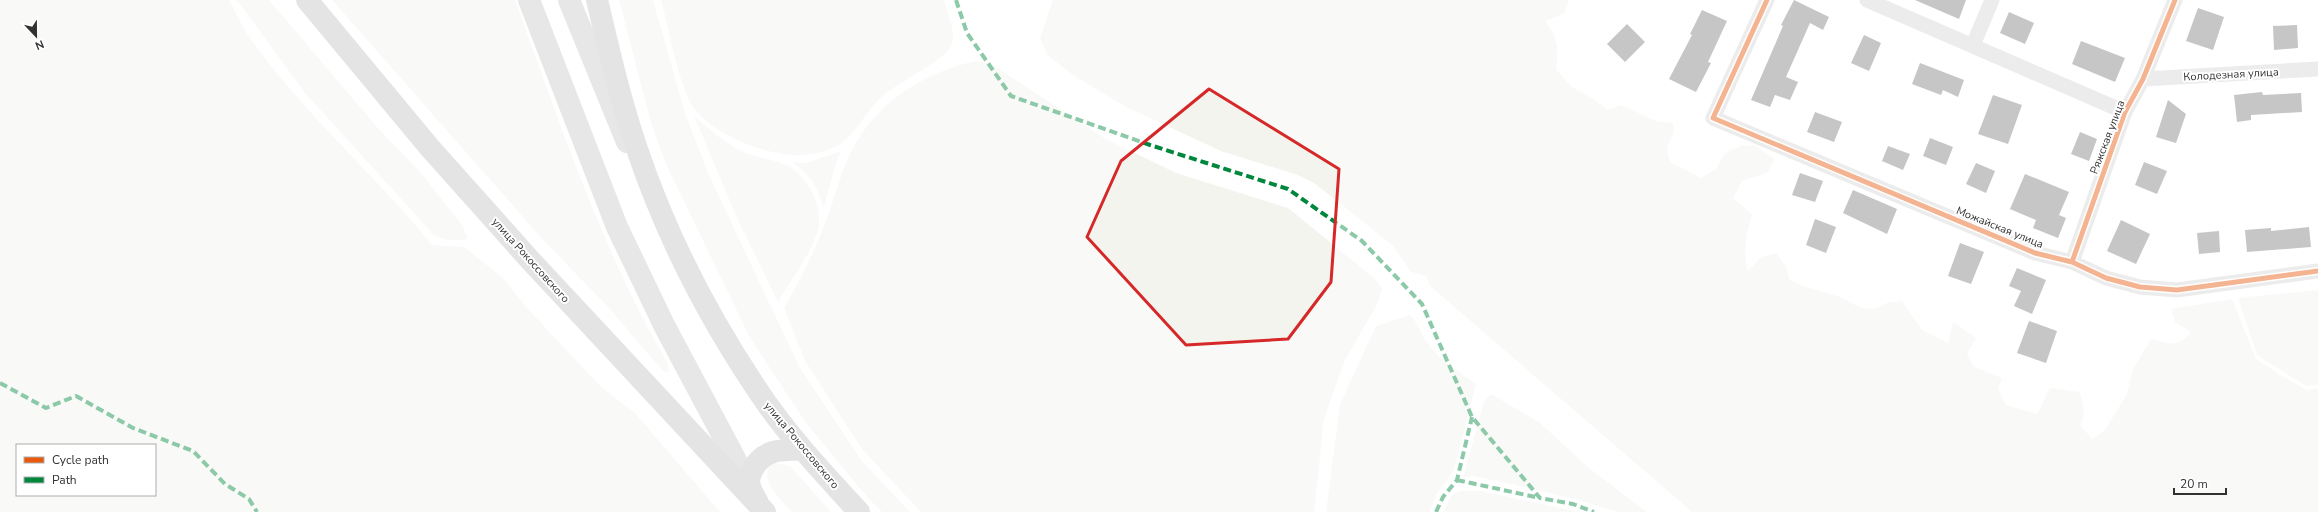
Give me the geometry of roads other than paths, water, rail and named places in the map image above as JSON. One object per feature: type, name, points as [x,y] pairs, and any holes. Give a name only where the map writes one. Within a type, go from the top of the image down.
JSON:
[{"type":"highway","name":"улица Рокоссовского","points":[[307,0],[351,55],[457,178],[762,510]]},
{"type":"highway","name":"улица Рокоссовского","points":[[597,0],[615,77],[637,149],[663,217],[709,309],[767,404],[803,450],[858,512]]},
{"type":"highway","points":[[762,510],[749,485],[750,475],[761,458],[773,451],[784,449],[803,450]]},
{"type":"main road","points":[[529,0],[617,227],[664,325],[749,485]]},
{"type":"main road","points":[[569,0],[603,87],[663,217]]},
{"type":"street","name":"Можайская улица","points":[[1766,0],[1713,118],[2035,253],[2072,262],[2106,278],[2140,287],[2178,290],[2318,271]]},
{"type":"street","points":[[1867,0],[2125,112]]},
{"type":"street","points":[[1973,45],[1992,0]]},
{"type":"street","name":"Ряжская улица","points":[[2072,262],[2125,112],[2144,79],[2175,0]]},
{"type":"street","name":"Колодезная улица","points":[[2144,79],[2318,69]]}]
